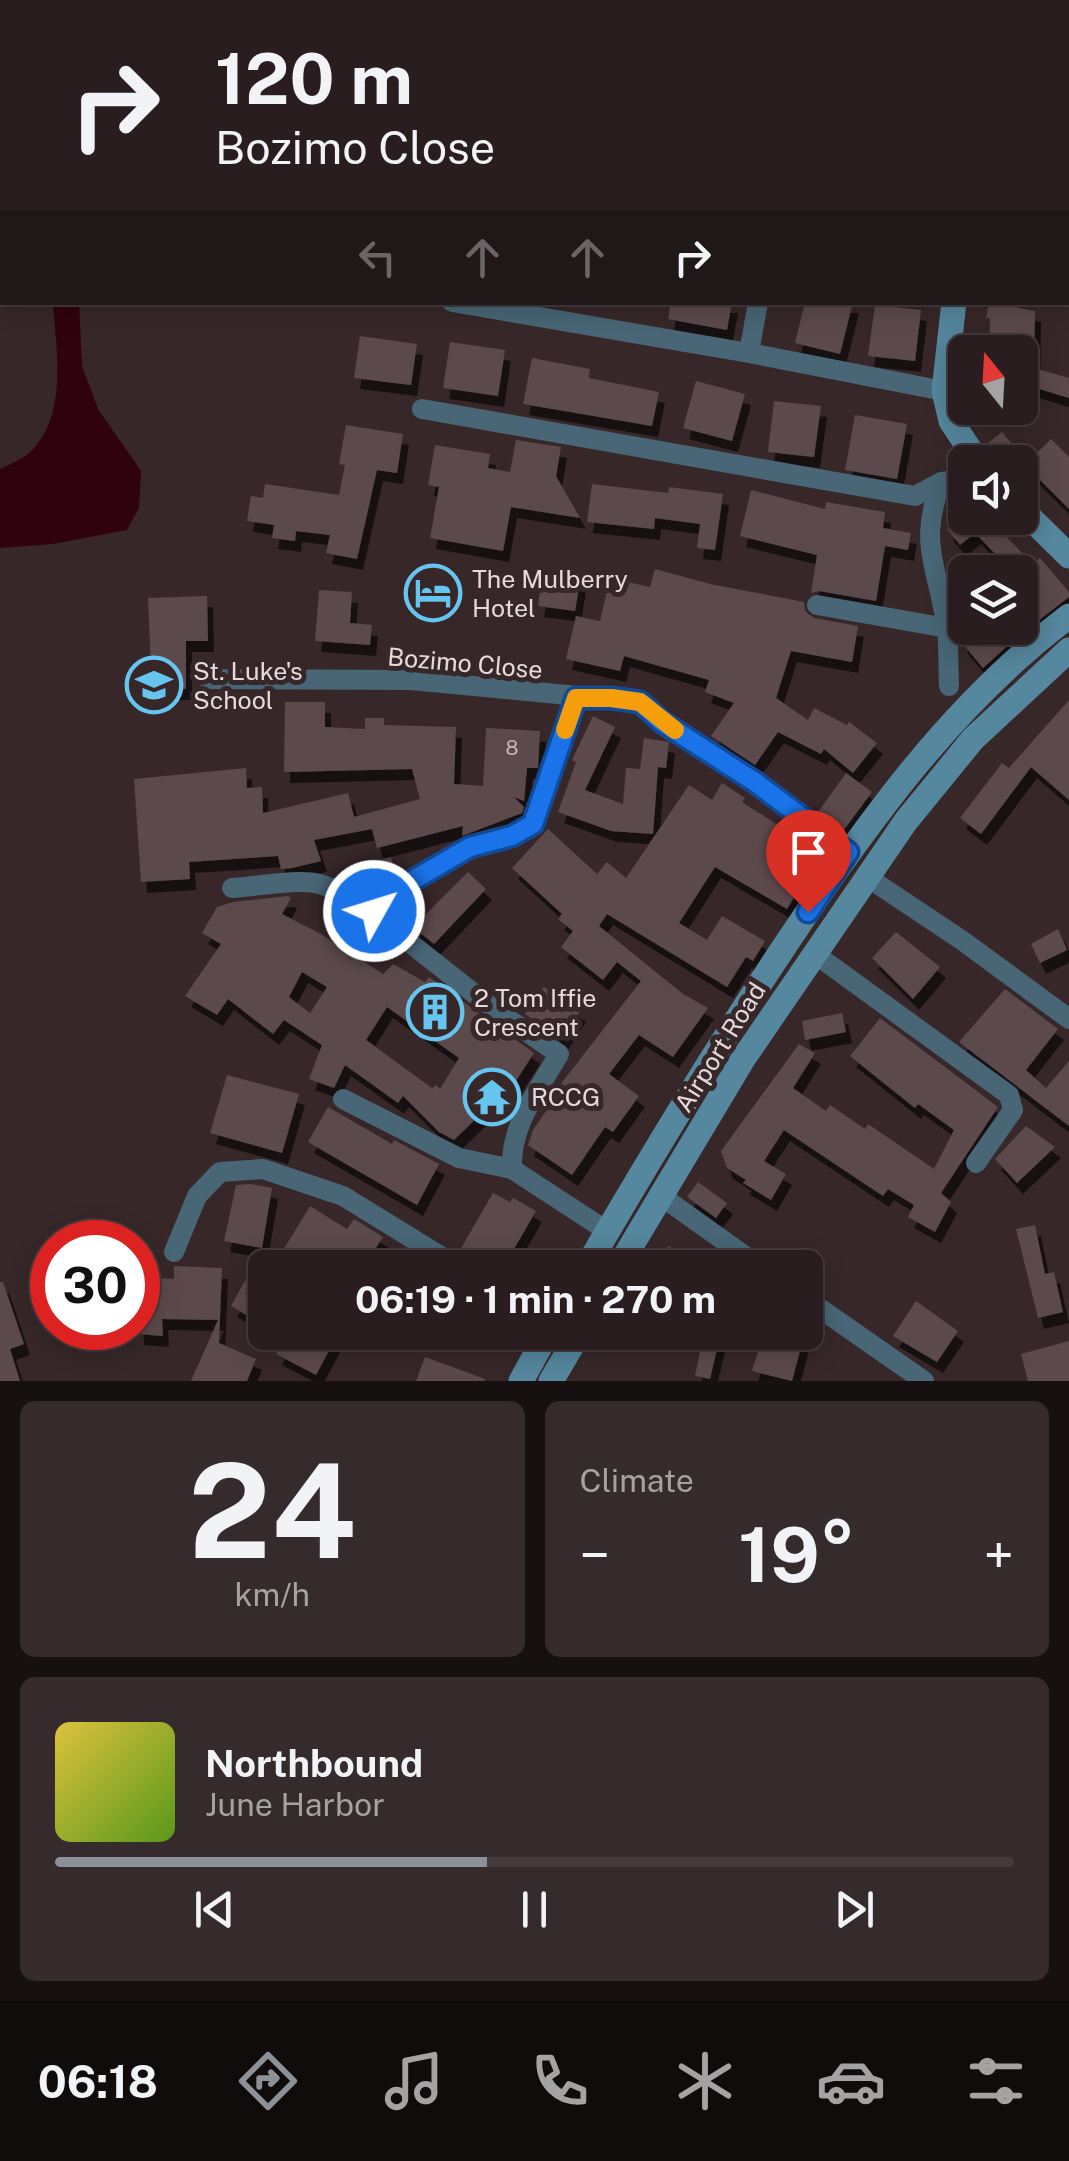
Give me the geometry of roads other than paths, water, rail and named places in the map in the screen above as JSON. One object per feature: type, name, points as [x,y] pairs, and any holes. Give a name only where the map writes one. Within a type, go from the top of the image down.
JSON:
[{"type":"main road","points":[[954,305],[944,391],[951,421],[967,445]]},
{"type":"main road","points":[[1038,526],[1069,556]]},
{"type":"main road","name":"Airport Road","points":[[596,1250],[688,1094],[848,852],[920,759],[976,699],[1069,616]]},
{"type":"main road","name":"Airport Road","points":[[629,1250],[743,1058],[906,820],[973,739],[1069,650]]},
{"type":"main road","points":[[767,972],[792,987]]},
{"type":"main road","points":[[521,1381],[538,1350]]},
{"type":"main road","points":[[551,1381],[569,1350]]},
{"type":"street","points":[[469,305],[944,391]]},
{"type":"street","points":[[749,353],[757,305]]},
{"type":"street","points":[[422,409],[915,496],[948,481]]},
{"type":"street","points":[[941,482],[929,514],[930,548],[946,628],[949,686]]},
{"type":"street","points":[[817,605],[946,628]]},
{"type":"street","name":"Bozimo Close","points":[[208,679],[411,680],[640,702],[662,722],[755,782],[848,852]]},
{"type":"street","points":[[374,911],[375,904],[396,886],[470,847],[512,836],[533,824],[576,698]]},
{"type":"street","points":[[867,877],[1069,1019]]},
{"type":"street","points":[[232,888],[316,883],[374,911],[495,1010],[560,1054],[516,1130],[511,1148],[512,1169]]},
{"type":"street","points":[[814,954],[1009,1095],[1013,1110],[976,1163]]},
{"type":"street","points":[[343,1099],[459,1158],[512,1169],[607,1230]]},
{"type":"street","points":[[174,1252],[197,1196],[220,1172],[263,1169],[343,1196],[431,1250]]},
{"type":"street","points":[[661,1196],[737,1250]]},
{"type":"street","points":[[823,1311],[924,1381]]},
{"type":"place","name":"The Mulberry Hotel","points":[[433,593]]},
{"type":"place","name":"St. Luke's School","points":[[154,685]]},
{"type":"place","name":"2 Tom Iffie Crescent","points":[[435,1012]]},
{"type":"place","name":"RCCG","points":[[492,1097]]}]
